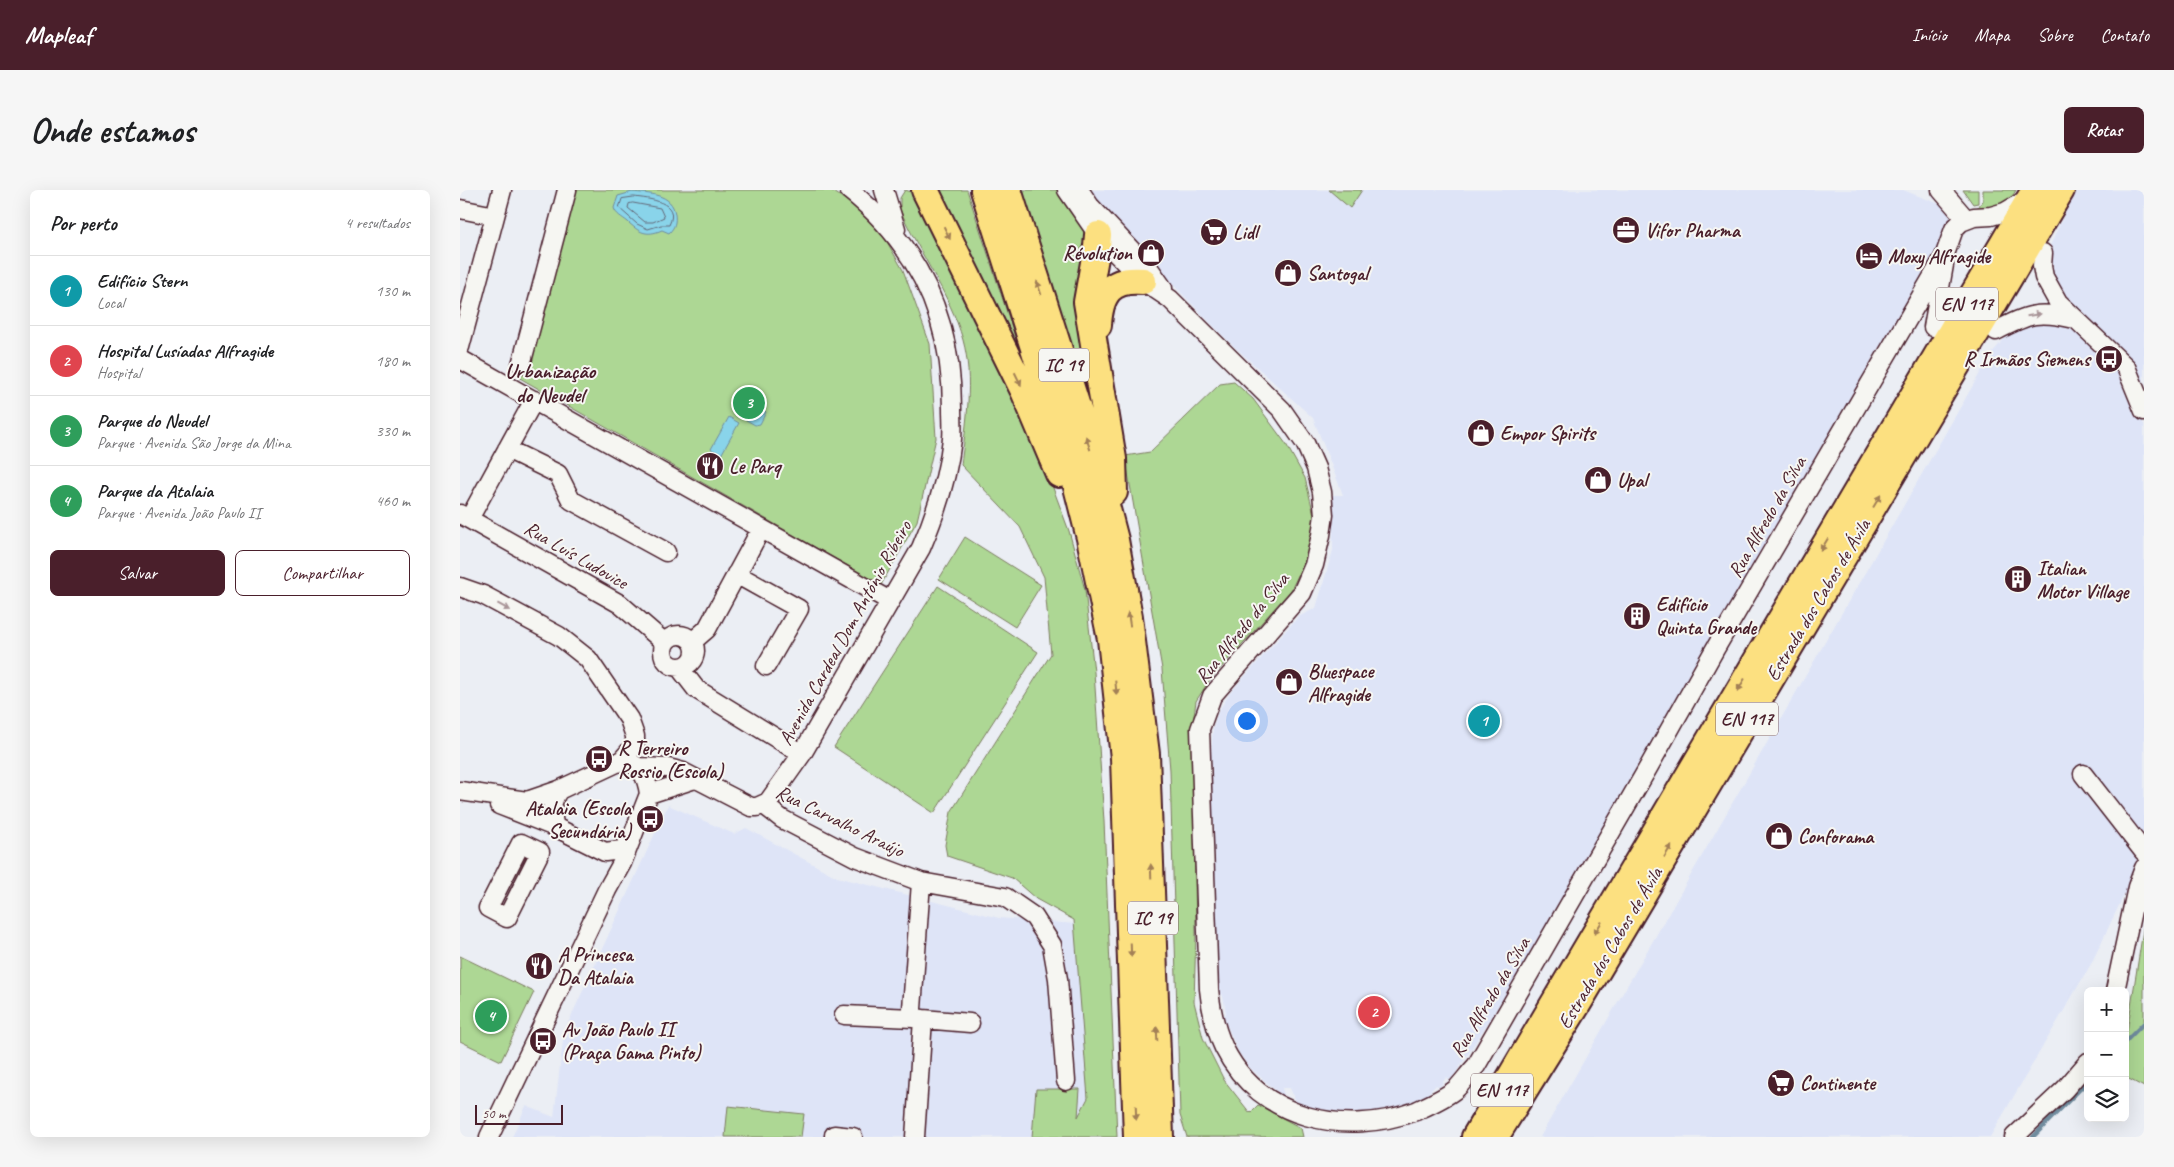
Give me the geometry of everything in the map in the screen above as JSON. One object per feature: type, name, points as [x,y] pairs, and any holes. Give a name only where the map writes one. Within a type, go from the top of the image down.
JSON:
[{"type":"highway","points":[[925,190],[1024,391],[1051,456],[1103,539]]},
{"type":"highway","name":"IC 19","points":[[984,190],[1073,471],[1103,539],[1136,662],[1146,754],[1160,1137]]},
{"type":"highway","name":"IC 19","points":[[1008,190],[1095,463],[1124,758],[1137,1137]]},
{"type":"highway","points":[[1902,413],[1912,380],[1934,327],[1967,270],[2046,194],[2055,223],[2043,253],[1996,331],[1949,380]]},
{"type":"highway","name":"Estrada dos Cabos de Ávila","points":[[1495,1137],[1577,1005],[1949,380],[2046,194]]},
{"type":"highway","name":"Estrada dos Cabos de Ávila","points":[[1474,1137],[1902,413],[2046,194]]},
{"type":"highway","points":[[1098,235],[1098,246],[1087,302],[1097,351],[1112,459],[1103,539]]},
{"type":"highway","points":[[1097,351],[1099,306],[1103,296],[1117,283],[1131,280],[1143,281]]},
{"type":"highway","points":[[1159,1083],[1174,1137]]},
{"type":"street","points":[[460,347],[502,190]]},
{"type":"street","points":[[521,365],[567,190]]},
{"type":"street","name":"Avenida Cardeal Dom António Ribeiro","points":[[849,190],[880,217],[902,243]]},
{"type":"street","points":[[855,190],[867,190]]},
{"type":"street","name":"Avenida Cardeal Dom António Ribeiro","points":[[764,805],[773,797],[802,754],[921,548],[933,519],[945,476],[952,438],[952,386],[946,340],[934,302],[902,243],[884,190]]},
{"type":"street","name":"Rua Alfredo da Silva","points":[[1067,190],[1098,235],[1143,281],[1170,299],[1282,410],[1305,443],[1316,468],[1322,492],[1324,515],[1322,535],[1314,565],[1302,593],[1212,696],[1200,729],[1209,989],[1211,1009],[1216,1028],[1225,1049],[1240,1072],[1256,1089],[1288,1111],[1309,1120],[1333,1126],[1360,1127],[1403,1117],[1433,1103],[1455,1089],[1476,1066],[1715,649],[1944,257],[1954,230],[1966,219]]},
{"type":"street","name":"Rua Alfredo da Silva","points":[[1080,190],[1090,206],[1151,271],[1170,299]]},
{"type":"street","points":[[1941,190],[1966,219],[1992,216],[2005,212],[2046,194]]},
{"type":"street","name":"Rua Alfredo da Silva","points":[[1090,206],[1098,235]]},
{"type":"street","points":[[460,209],[495,216]]},
{"type":"street","points":[[2043,253],[2042,266],[2044,277],[2058,302],[2126,367],[2144,410]]},
{"type":"street","points":[[1934,327],[1944,257]]},
{"type":"street","points":[[1996,331],[2024,317],[2050,313],[2076,319]]},
{"type":"street","points":[[460,359],[890,601]]},
{"type":"street","points":[[465,516],[507,449],[534,400]]},
{"type":"street","points":[[507,449],[558,474],[571,500],[666,552]]},
{"type":"street","name":"Rua Luís Ludovice","points":[[465,516],[620,604],[664,643]]},
{"type":"street","points":[[692,642],[706,629],[761,529]]},
{"type":"street","points":[[736,574],[799,609],[766,666]]},
{"type":"street","points":[[460,587],[482,595],[558,636],[588,660],[633,727],[635,744],[621,761]]},
{"type":"street","points":[[678,635],[688,638],[692,642],[694,648],[693,658],[685,666],[679,667],[670,664],[664,657],[664,643],[673,636],[678,635]]},
{"type":"street","points":[[679,667],[696,689],[802,754]]},
{"type":"street","points":[[460,792],[527,801],[559,790],[621,761],[628,761],[643,771],[648,783],[649,794],[622,863],[606,890],[489,1137]]},
{"type":"street","name":"Rua Carvalho Araújo","points":[[638,767],[668,768],[683,772],[746,806],[757,807],[764,805],[782,819],[856,857],[921,882],[1005,897],[1034,917],[1052,945],[1058,979],[1066,1081]]},
{"type":"street","points":[[2083,774],[2144,852]]},
{"type":"street","points":[[649,794],[695,779]]},
{"type":"street","points":[[530,847],[549,825],[551,807],[554,797],[559,790]]},
{"type":"street","points":[[460,792],[549,825],[605,852],[621,850],[628,845]]},
{"type":"street","points":[[605,852],[609,864],[606,890]]},
{"type":"street","points":[[2116,987],[2137,887],[2144,868]]},
{"type":"street","points":[[914,1137],[918,1018],[912,991],[921,882]]},
{"type":"street","points":[[844,1015],[918,1018],[970,1023]]},
{"type":"street","points":[[2014,1137],[2065,1089],[2084,1067]]},
{"type":"street","points":[[834,1137],[834,1135],[853,1137]]},
{"type":"shaded area","points":[[1088,190],[1903,190],[1942,205],[1959,230],[1561,905],[1472,1048],[1451,1080],[1446,1077],[1440,1087],[1436,1085],[1425,1097],[1414,1103],[1370,1116],[1316,1112],[1296,1103],[1290,1088],[1282,1088],[1284,1095],[1282,1096],[1250,1068],[1239,1053],[1223,1017],[1226,1013],[1223,996],[1219,992],[1211,755],[1213,727],[1218,712],[1230,693],[1298,617],[1316,608],[1333,550],[1332,495],[1343,495],[1313,418],[1228,341],[1111,221]]},
{"type":"shaded area","points":[[2075,190],[2144,190],[2144,392],[2058,297],[2046,255]]},
{"type":"shaded area","points":[[2044,319],[2072,327],[2122,372],[2144,425],[2144,853],[2091,964],[1990,1137],[1540,1137],[1991,354],[2017,328]]},
{"type":"shaded area","points":[[668,805],[734,834],[746,828],[837,877],[999,918],[1089,925],[1109,1137],[512,1137],[526,1106],[554,1117],[564,1032]]},
{"type":"green space","points":[[569,190],[831,190],[874,219],[903,270],[930,344],[936,438],[917,521],[881,585],[518,377]]},
{"type":"green space","points":[[905,190],[915,193],[1014,383],[1069,531],[1085,590],[1094,672],[1104,821],[1117,1137],[1032,1137],[1036,1089],[1080,1089],[1078,1117],[1088,1098],[1074,920],[1036,899],[1012,878],[947,856],[945,845],[951,812],[1051,654],[1044,577],[1020,527],[961,465],[969,386],[963,340],[950,306],[900,209],[900,198]]},
{"type":"green space","points":[[934,190],[967,190],[1022,358],[1021,367]]},
{"type":"green space","points":[[1021,190],[1060,190],[1093,235],[1097,408],[1088,392],[1061,316]]},
{"type":"green space","points":[[1329,190],[1362,190],[1350,208]]},
{"type":"green space","points":[[1963,190],[1978,190],[1978,203],[1973,204]]},
{"type":"green space","points":[[1983,190],[2016,190],[2008,202],[2000,207],[1995,209],[1976,209],[1983,201]]},
{"type":"green space","points":[[1234,382],[1253,399],[1286,444],[1305,478],[1314,515],[1311,548],[1291,590],[1209,681],[1196,701],[1192,730],[1196,933],[1194,1002],[1203,1038],[1224,1080],[1250,1113],[1258,1105],[1301,1128],[1303,1137],[1187,1137],[1180,1115],[1170,770],[1162,669],[1125,456],[1150,452],[1220,384]]},
{"type":"green space","points":[[965,537],[1041,585],[1015,627],[939,579]]},
{"type":"green space","points":[[938,586],[1038,652],[934,813],[834,747]]},
{"type":"green space","points":[[2144,924],[2144,1087],[2129,1079],[2129,1020]]},
{"type":"green space","points":[[460,956],[534,992],[501,1061],[460,1041]]},
{"type":"green space","points":[[728,1106],[804,1114],[801,1137],[725,1137]]},
{"type":"water","points":[[632,192],[652,194],[665,198],[669,202],[673,207],[675,220],[674,226],[669,233],[662,230],[651,233],[643,232],[618,214],[614,208],[618,196]]},
{"type":"water","points":[[740,397],[766,412],[760,424],[755,425],[732,412]]},
{"type":"water","points":[[729,417],[739,423],[721,455],[711,449]]},
{"type":"waterway","points":[[2129,1038],[2144,1023]]},
{"type":"waterway","points":[[2033,1137],[2084,1085]]},
{"type":"place","name":"Vifor Pharma","points":[[1626,230]]},
{"type":"place","name":"Lidl","points":[[1214,232]]},
{"type":"place","name":"Révolution","points":[[1151,253]]},
{"type":"place","name":"Moxy Alfragide","points":[[1869,256]]},
{"type":"place","name":"Santogal","points":[[1288,273]]},
{"type":"place","name":"R Irmãos Siemens","points":[[2109,359]]},
{"type":"place","name":"Parque do Neudel","points":[[749,403]]},
{"type":"place","name":"Empor Spirits","points":[[1481,433]]},
{"type":"place","name":"Le Parq","points":[[710,466]]},
{"type":"place","name":"Upal","points":[[1598,480]]},
{"type":"place","name":"Italian Motor Village","points":[[2018,579]]},
{"type":"place","name":"Edifício Quinta Grande","points":[[1637,616]]},
{"type":"place","name":"Bluespace Alfragide","points":[[1289,682]]},
{"type":"place","name":"Edifício Stern","points":[[1484,721]]},
{"type":"place","name":"R Terreiro Rossio (Escola)","points":[[599,759]]},
{"type":"place","name":"Atalaia (Escola Secundária)","points":[[650,819]]},
{"type":"place","name":"Conforama","points":[[1779,836]]},
{"type":"place","name":"A Princesa Da Atalaia","points":[[539,966]]},
{"type":"place","name":"Hospital Lusíadas Alfragide","points":[[1374,1012]]},
{"type":"place","name":"Parque da Atalaia","points":[[491,1016]]},
{"type":"place","name":"Av João Paulo II (Praça Gama Pinto)","points":[[543,1041]]},
{"type":"place","name":"Continente","points":[[1781,1083]]},
{"type":"district","name":"Urbanização do Neudel","points":[[550,383]]}]
